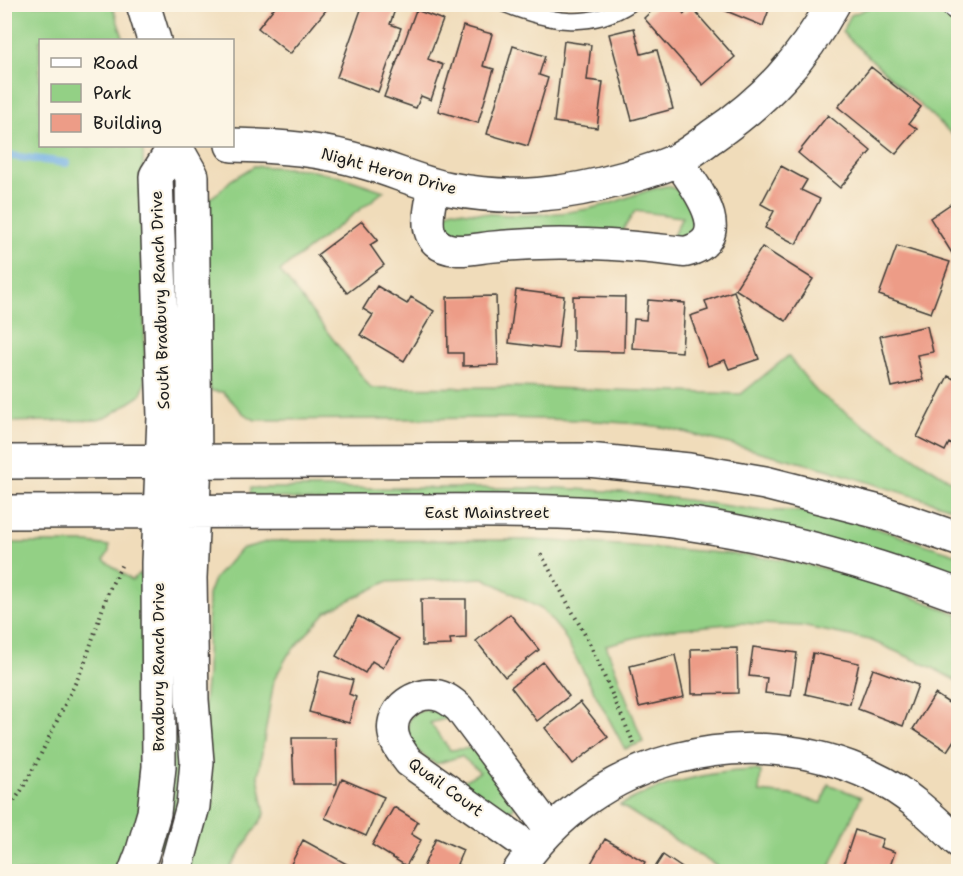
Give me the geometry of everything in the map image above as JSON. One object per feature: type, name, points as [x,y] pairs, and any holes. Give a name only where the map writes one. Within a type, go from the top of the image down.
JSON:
[{"type":"street","points":[[144,4],[154,39]]},
{"type":"street","name":"Night Heron Drive","points":[[234,145],[285,146],[338,155],[434,185],[499,195],[561,194],[638,174],[677,160],[740,118],[759,101],[806,49],[833,4]]},
{"type":"street","name":"South Bradbury Ranch Drive","points":[[162,460],[164,401],[156,176],[174,147]]},
{"type":"street","name":"South Bradbury Ranch Drive","points":[[176,147],[192,176],[195,461]]},
{"type":"street","points":[[434,185],[428,221],[430,234],[436,243],[447,248],[592,243],[632,245],[685,252],[695,250],[708,239],[710,218],[697,190],[677,160]]},
{"type":"street","points":[[4,462],[544,459],[647,465],[727,475],[794,489],[883,513],[958,539]]},
{"type":"street","name":"Bradbury Ranch Drive","points":[[135,872],[154,813],[159,767],[158,563],[162,460]]},
{"type":"street","name":"Bradbury Ranch Drive","points":[[175,872],[193,806],[197,777],[197,748],[192,700],[190,578],[195,461]]},
{"type":"street","name":"East Mainstreet","points":[[4,512],[532,511],[653,519],[808,546],[958,595]]},
{"type":"street","name":"Quail Court","points":[[427,694],[437,695],[450,700],[459,708],[533,851],[409,762],[400,750],[393,729],[399,710],[407,702],[427,694]]},
{"type":"street","points":[[533,851],[588,799],[627,775],[684,756],[712,751],[759,748],[786,750],[830,759],[874,777],[913,801],[958,842]]},
{"type":"lane","points":[[504,4],[547,19],[572,22],[601,18],[630,4]]},
{"type":"path","points":[[541,554],[590,644],[637,749]]},
{"type":"path","points":[[4,816],[35,766],[84,666],[108,592],[122,564]]},
{"type":"green space","points":[[5,5],[112,5],[124,39],[39,39],[39,147],[143,147],[145,383],[140,396],[109,416],[98,420],[5,422]]},
{"type":"green space","points":[[875,5],[911,5],[958,18],[958,140],[842,32],[851,15]]},
{"type":"green space","points":[[254,166],[304,169],[342,177],[384,191],[280,271],[371,388],[514,387],[741,394],[788,356],[817,392],[868,428],[958,485],[958,510],[826,469],[668,428],[640,424],[500,418],[255,420],[244,414],[223,392],[211,391],[207,379],[205,202],[231,180]]},
{"type":"green space","points":[[667,186],[683,193],[688,198],[694,210],[696,234],[671,240],[682,217],[635,211],[621,233],[461,237],[447,233],[442,226],[448,212],[453,210],[510,215],[567,212],[605,205]]},
{"type":"green space","points":[[251,488],[559,488],[637,493],[756,510],[814,512],[857,522],[958,555],[958,580],[879,551],[250,495]]},
{"type":"green space","points":[[270,541],[562,541],[760,557],[816,567],[865,580],[958,614],[958,682],[933,668],[870,640],[801,626],[738,623],[664,630],[606,645],[643,742],[625,749],[563,634],[543,610],[484,578],[386,582],[326,612],[288,655],[274,680],[258,776],[265,814],[228,871],[186,872],[207,674],[208,595],[214,579],[241,549]]},
{"type":"green space","points":[[5,543],[88,543],[109,546],[104,560],[132,580],[140,573],[145,579],[148,781],[123,871],[5,872]]},
{"type":"green space","points":[[175,647],[175,715],[186,750],[169,849],[163,850],[157,846]]},
{"type":"green space","points":[[432,708],[452,717],[430,723],[450,750],[473,748],[515,804],[513,809],[502,810],[461,782],[480,772],[461,756],[436,764],[416,750],[409,740],[410,716]]},
{"type":"green space","points":[[761,771],[759,792],[790,795],[822,803],[828,784],[861,797],[828,871],[724,871],[620,805],[684,780],[717,773]]},
{"type":"building","points":[[277,4],[331,4],[290,54],[258,28]]},
{"type":"building","points":[[363,4],[397,4],[390,24],[401,28],[378,92],[337,77]]},
{"type":"building","points":[[659,4],[676,4],[684,14],[691,7],[735,57],[703,85],[644,18]]},
{"type":"building","points":[[709,4],[771,4],[763,26]]},
{"type":"building","points":[[416,10],[443,20],[428,59],[443,65],[431,100],[421,96],[416,108],[384,97]]},
{"type":"building","points":[[463,26],[492,34],[483,66],[494,69],[478,123],[438,111]]},
{"type":"building","points":[[634,28],[641,54],[657,50],[673,109],[632,120],[609,34]]},
{"type":"building","points":[[564,41],[591,45],[587,80],[603,82],[597,128],[554,122]]},
{"type":"building","points":[[513,46],[545,56],[539,75],[548,78],[528,146],[487,134]]},
{"type":"building","points":[[871,67],[921,107],[909,123],[917,129],[896,154],[838,107]]},
{"type":"building","points":[[828,115],[871,151],[840,188],[798,153]]},
{"type":"building","points":[[781,166],[807,180],[801,190],[820,199],[796,244],[765,228],[774,211],[761,204]]},
{"type":"building","points":[[958,199],[958,263],[930,218]]},
{"type":"building","points":[[362,221],[378,240],[370,245],[384,265],[347,293],[317,255]]},
{"type":"building","points":[[897,246],[950,262],[931,313],[879,295]]},
{"type":"building","points":[[762,247],[813,279],[786,321],[735,289]]},
{"type":"building","points":[[377,286],[407,304],[411,297],[434,311],[404,361],[360,335],[373,315],[363,309]]},
{"type":"building","points":[[516,290],[564,296],[558,349],[509,343]]},
{"type":"building","points":[[734,291],[759,359],[729,369],[725,360],[708,366],[690,316],[708,310],[705,301]]},
{"type":"building","points":[[496,296],[498,365],[463,366],[463,353],[448,353],[447,297]]},
{"type":"building","points":[[573,296],[625,297],[624,352],[573,351]]},
{"type":"building","points":[[648,300],[685,303],[682,352],[632,348],[634,319],[646,320]]},
{"type":"building","points":[[927,326],[933,352],[917,355],[923,380],[892,387],[880,336]]},
{"type":"building","points":[[948,376],[958,381],[958,448],[949,443],[945,451],[917,437]]},
{"type":"building","points":[[421,599],[466,599],[466,638],[450,639],[451,645],[422,646]]},
{"type":"building","points":[[510,614],[539,650],[505,677],[476,641]]},
{"type":"building","points":[[358,616],[399,639],[383,668],[372,661],[365,673],[336,656]]},
{"type":"building","points":[[753,647],[797,653],[791,696],[765,693],[767,678],[749,676]]},
{"type":"building","points":[[737,648],[738,693],[692,694],[691,649]]},
{"type":"building","points":[[813,653],[859,663],[850,704],[805,694]]},
{"type":"building","points":[[675,655],[684,697],[639,707],[630,666]]},
{"type":"building","points":[[543,662],[569,696],[537,721],[511,687]]},
{"type":"building","points":[[873,669],[918,685],[903,726],[858,709]]},
{"type":"building","points":[[320,671],[353,680],[349,694],[356,697],[349,723],[309,712]]},
{"type":"building","points":[[935,694],[958,709],[958,734],[947,751],[913,729]]},
{"type":"building","points":[[580,702],[608,737],[573,764],[545,728]]},
{"type":"building","points":[[292,738],[336,738],[337,784],[294,784]]},
{"type":"building","points":[[342,779],[384,797],[366,836],[325,818]]},
{"type":"building","points":[[394,807],[418,822],[411,834],[421,840],[406,866],[372,845]]},
{"type":"building","points":[[855,830],[883,839],[880,847],[895,852],[888,872],[841,872]]},
{"type":"building","points":[[436,838],[463,850],[457,864],[471,870],[470,872],[421,872]]},
{"type":"building","points":[[605,839],[645,862],[640,872],[586,872]]},
{"type":"building","points":[[303,840],[354,868],[352,872],[287,872]]},
{"type":"building","points":[[663,855],[688,872],[652,872]]},
{"type":"waterway","points":[[4,155],[66,163]]}]
